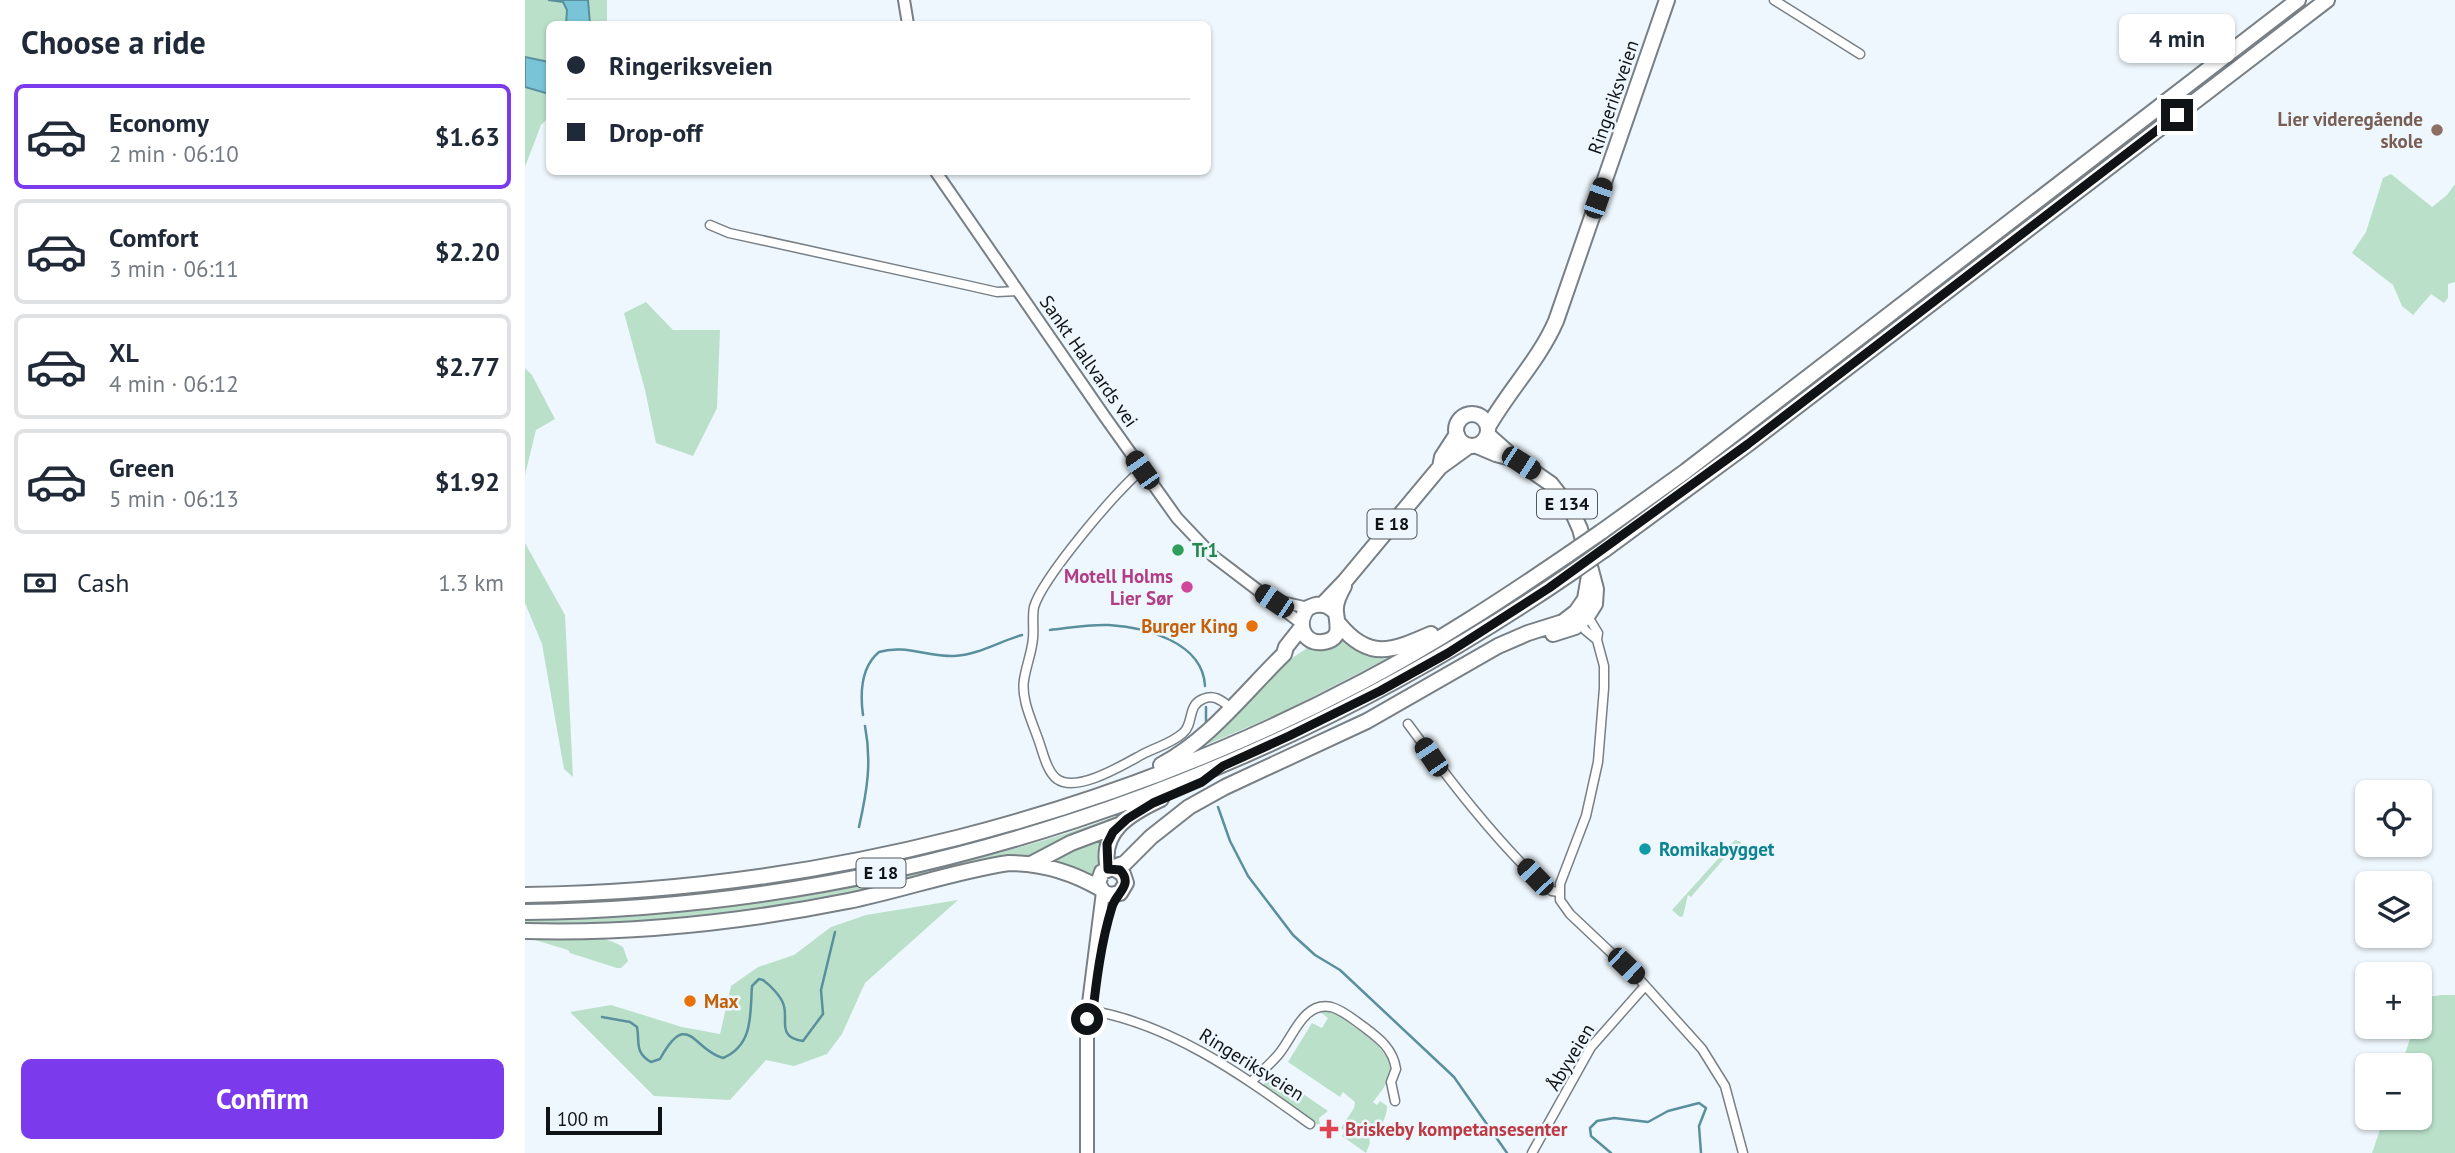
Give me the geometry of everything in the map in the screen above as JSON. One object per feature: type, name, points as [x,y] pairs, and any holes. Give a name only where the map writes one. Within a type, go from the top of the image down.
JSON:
[{"type":"highway","name":"Ringeriksveien","points":[[1488,431],[1507,396],[1535,359],[1556,321],[1667,0]]},
{"type":"highway","name":"E 18","points":[[525,895],[661,889],[806,870],[894,854],[974,834],[1104,794],[1194,760],[1310,708],[1387,668],[1483,612],[1601,532],[1686,471],[2298,0]]},
{"type":"highway","name":"E 18","points":[[525,912],[701,902],[883,873],[962,854],[1053,828],[1147,796],[1223,766],[1380,691],[1471,639],[1604,550],[1748,444],[2327,0]]},
{"type":"highway","name":"Ringeriksveien","points":[[1478,415],[1507,396]]},
{"type":"highway","name":"E 134","points":[[1478,415],[1485,419],[1488,431],[1515,459],[1544,478],[1565,500],[1580,529],[1590,570],[1588,592],[1581,617]]},
{"type":"highway","points":[[1457,434],[1462,418],[1478,415]]},
{"type":"highway","points":[[1473,446],[1484,442],[1488,431]]},
{"type":"highway","name":"E 18","points":[[1440,467],[1442,457],[1457,434]]},
{"type":"highway","name":"E 134","points":[[1457,434],[1461,442],[1515,459]]},
{"type":"highway","name":"E 18","points":[[1284,654],[1301,625],[1302,616],[1345,581],[1440,467],[1473,446]]},
{"type":"highway","name":"E 18","points":[[1104,794],[1119,782],[1153,769],[1178,755],[1231,708],[1284,654],[1311,640],[1324,642],[1331,639],[1337,632],[1345,581]]},
{"type":"highway","name":"E 18","points":[[1315,607],[1328,606],[1349,636],[1360,645],[1374,649],[1385,649],[1427,636],[1466,615],[1483,612]]},
{"type":"highway","points":[[1121,824],[1107,844],[1116,872],[1125,887],[1107,892],[1099,879],[1102,872],[1116,872],[1179,814],[1210,795],[1340,734],[1485,653],[1528,633],[1581,617]]},
{"type":"highway","points":[[1301,625],[1305,635],[1311,640]]},
{"type":"highway","name":"E 18","points":[[1031,864],[1066,845],[1121,824],[1153,803],[1202,782],[1223,766]]},
{"type":"highway","name":"E 18","points":[[525,931],[579,932],[648,928],[756,916],[849,901],[994,866],[1031,864],[1061,870],[1107,892]]},
{"type":"main road","points":[[904,0],[908,21]]},
{"type":"main road","name":"Sankt Hallvards vei","points":[[938,175],[1171,510],[1205,549],[1301,625]]},
{"type":"main road","name":"Sankt Hallvards vei","points":[[1274,601],[1315,607]]},
{"type":"main road","points":[[1087,1153],[1090,1011],[1107,927],[1107,892]]},
{"type":"street","points":[[1773,0],[1860,54]]},
{"type":"street","name":"Sankt Hallvards vei","points":[[710,225],[729,233],[997,292],[1018,291]]},
{"type":"street","points":[[1142,470],[1120,490],[1051,577],[1034,607],[1033,640],[1023,689],[1049,769],[1062,782],[1088,779],[1123,766],[1186,730],[1194,705],[1207,697],[1219,698],[1231,708]]},
{"type":"street","points":[[1581,617],[1597,640],[1604,666],[1604,711],[1598,762],[1586,816],[1559,892],[1560,900],[1566,910],[1645,985],[1702,1049],[1719,1074],[1728,1095],[1743,1153]]},
{"type":"street","points":[[1408,724],[1438,767],[1495,833],[1544,886],[1559,892]]},
{"type":"street","name":"Åbyveien","points":[[1532,1153],[1591,1047],[1645,985]]},
{"type":"street","points":[[1251,1082],[1279,1054],[1305,1015],[1319,1007],[1329,1006],[1339,1009],[1390,1051],[1396,1069],[1391,1082],[1395,1101]]},
{"type":"street","name":"Ringeriksveien","points":[[1090,1011],[1135,1022],[1180,1041],[1251,1082],[1310,1124]]},
{"type":"green space","points":[[525,0],[607,0],[607,21],[546,21],[546,120],[541,125],[525,167]]},
{"type":"green space","points":[[2391,174],[2432,207],[2447,195],[2455,184],[2455,282],[2448,284],[2448,298],[2444,303],[2431,294],[2413,315],[2402,306],[2393,285],[2352,253],[2366,232],[2383,178]]},
{"type":"green space","points":[[646,302],[673,330],[720,330],[717,408],[693,456],[656,443],[624,313]]},
{"type":"green space","points":[[525,368],[532,375],[555,419],[536,430],[525,475]]},
{"type":"green space","points":[[525,543],[565,615],[573,777],[564,769],[542,644],[525,603]]},
{"type":"green space","points":[[1340,638],[1386,653],[1388,658],[1281,713],[1192,751],[1282,665],[1307,648],[1319,648]]},
{"type":"green space","points":[[1127,812],[1116,822],[1030,859],[785,908],[658,923],[525,928],[525,920],[690,910],[852,887],[1002,852]]},
{"type":"green space","points":[[1107,834],[1094,878],[1045,861]]},
{"type":"green space","points":[[1735,840],[1741,842],[1740,846],[1732,855],[1729,853],[1691,897],[1688,895],[1683,916],[1680,917],[1672,910]]},
{"type":"green space","points":[[958,900],[865,983],[842,1034],[827,1054],[794,1066],[766,1060],[730,1100],[654,1096],[570,1012],[611,1005],[682,1027],[720,1034],[731,986],[758,967],[794,955],[831,927],[866,915]]},
{"type":"green space","points":[[575,936],[602,939],[623,947],[628,961],[621,968],[617,968],[525,937]]},
{"type":"green space","points":[[2455,995],[2455,1153],[2372,1153],[2380,1130],[2432,1130],[2432,1053],[2405,1053],[2410,1039],[2432,1039],[2432,996]]},
{"type":"green space","points":[[1319,1011],[1332,1011],[1369,1038],[1386,1056],[1390,1065],[1387,1081],[1373,1102],[1377,1105],[1380,1101],[1387,1106],[1386,1115],[1380,1127],[1369,1137],[1366,1153],[1342,1136],[1345,1131],[1341,1128],[1355,1102],[1343,1092],[1340,1097],[1288,1062],[1312,1023],[1322,1028],[1328,1018]]},
{"type":"green space","points":[[1269,1073],[1328,1111],[1319,1118],[1320,1127],[1264,1088],[1264,1077]]},
{"type":"water","points":[[548,0],[588,0],[590,21],[566,21],[567,10],[563,2]]},
{"type":"water","points":[[525,57],[546,61],[546,93],[525,87]]},
{"type":"waterway","points":[[1050,630],[1109,625],[1155,634],[1170,640],[1194,658],[1202,671],[1205,686]]},
{"type":"waterway","points":[[863,715],[865,673],[879,652],[897,649],[945,656],[963,655],[1022,635]]},
{"type":"waterway","points":[[1206,707],[1206,722]]},
{"type":"waterway","points":[[859,827],[868,776],[865,726]]},
{"type":"waterway","points":[[1218,807],[1230,841],[1248,876],[1293,935],[1315,955],[1340,970],[1454,1077],[1507,1153]]},
{"type":"waterway","points":[[602,1017],[630,1022],[637,1027],[640,1050],[651,1062],[660,1059],[677,1036],[684,1034],[723,1058],[733,1052],[745,1037],[750,1017],[752,986],[759,979],[772,988],[783,1003],[787,1032],[795,1039],[803,1041],[823,1014],[821,990],[835,932]]},
{"type":"waterway","points":[[1611,1153],[1591,1136],[1590,1128],[1597,1121],[1614,1118],[1648,1122],[1668,1111],[1699,1103],[1706,1108],[1699,1126],[1701,1153]]},
{"type":"place","name":"Lier videregående skole","points":[[2437,130]]},
{"type":"place","name":"Tr1","points":[[1178,550]]},
{"type":"place","name":"Motell Holms Lier Sør","points":[[1187,587]]},
{"type":"place","name":"Burger King","points":[[1252,626]]},
{"type":"place","name":"Romikabygget","points":[[1645,849]]},
{"type":"place","name":"Max","points":[[690,1001]]},
{"type":"place","name":"Briskeby kompetansesenter","points":[[1329,1129]]},
{"type":"route","points":[[1087,1019],[1089,1027],[1112,907],[1126,883],[1120,870],[1108,869],[1106,856],[1107,844],[1121,824],[1153,803],[1202,782],[1223,766],[1380,691],[1448,653],[1549,588],[1748,444],[2177,115]]}]
